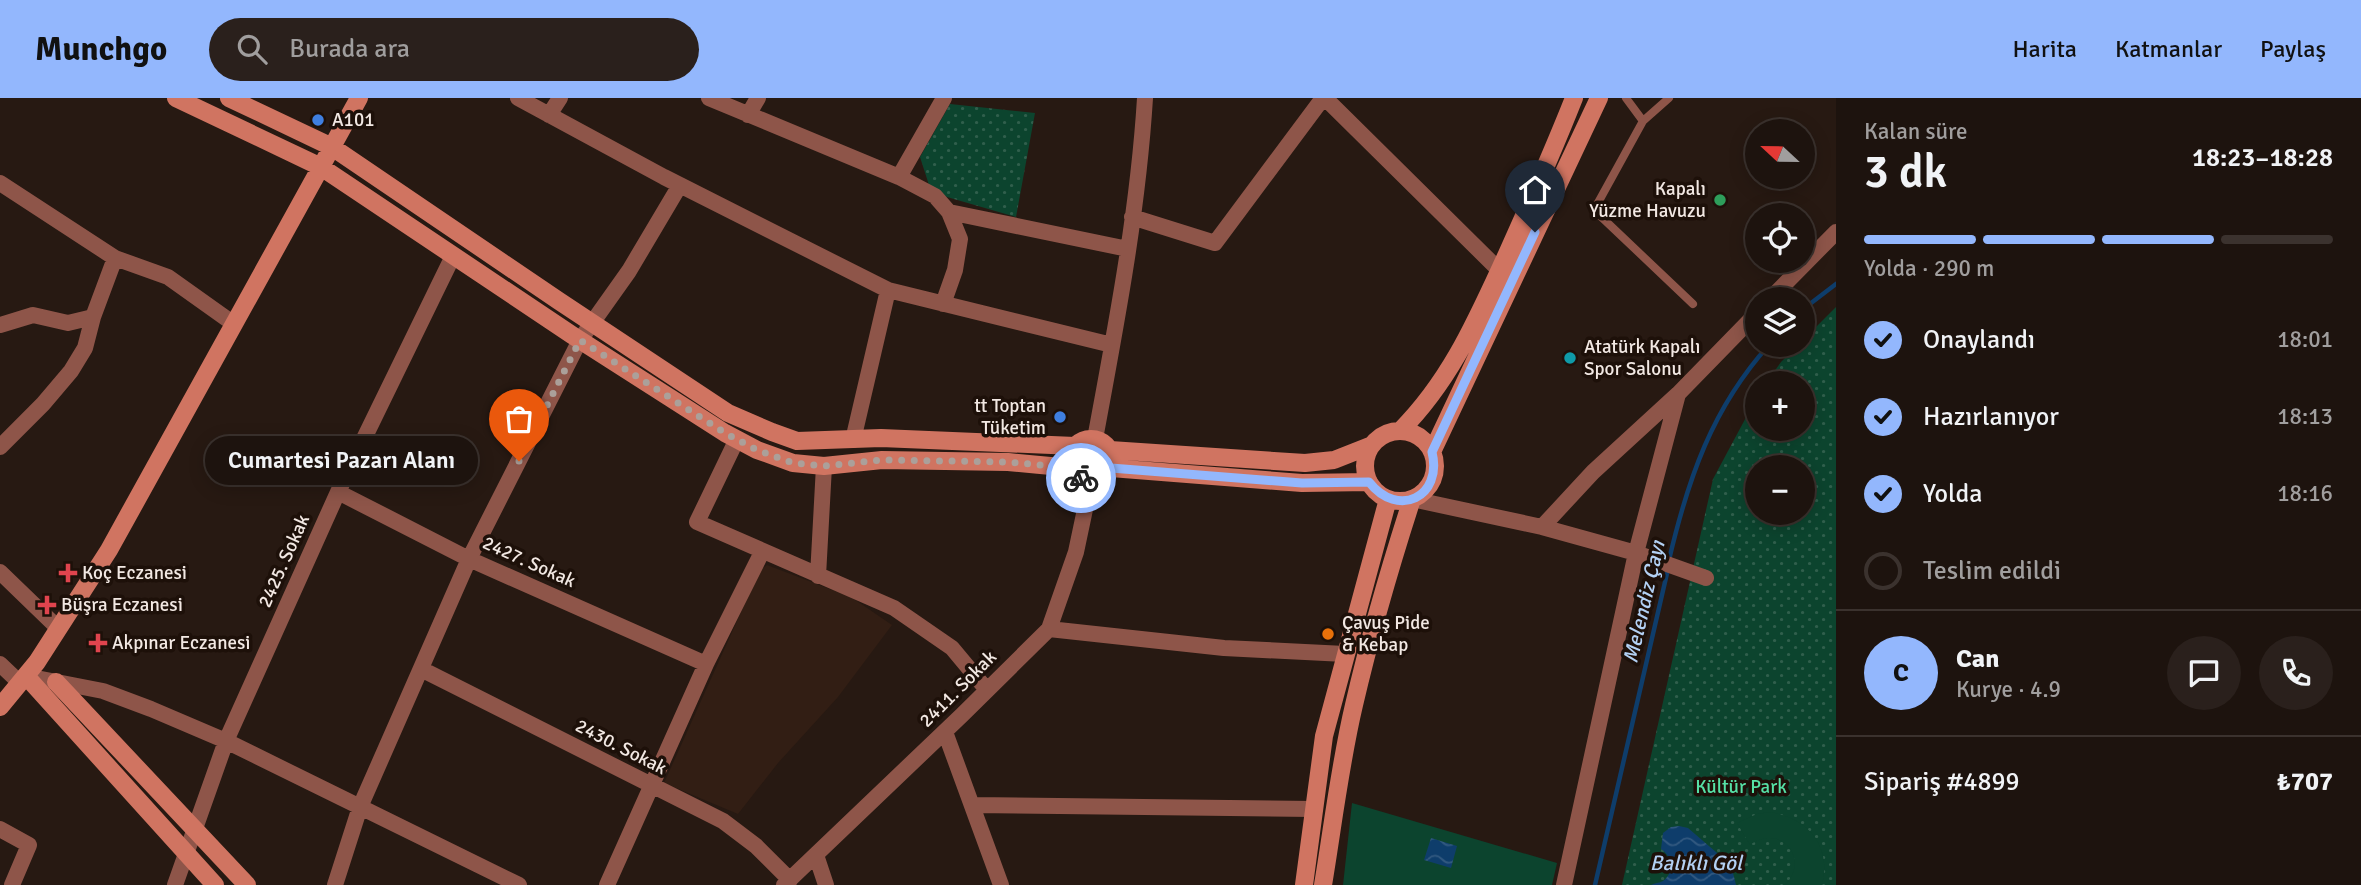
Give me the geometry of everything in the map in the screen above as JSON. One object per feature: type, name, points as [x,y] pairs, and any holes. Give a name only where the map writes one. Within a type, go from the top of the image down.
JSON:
[{"type":"main road","points":[[177,98],[321,167],[580,340],[757,450],[793,463],[824,466],[882,460],[1008,462],[1072,468]]},
{"type":"main road","points":[[229,98],[332,147],[728,412],[772,432],[797,441],[881,438],[1075,446]]},
{"type":"main road","points":[[0,707],[28,674],[109,550],[359,98]]},
{"type":"main road","points":[[1401,431],[1421,438],[1432,452],[1435,464],[1428,487],[1412,499],[1402,501],[1378,494],[1369,482],[1365,467],[1367,454],[1379,438],[1401,431],[1422,409],[1466,342],[1574,98]]},
{"type":"main road","points":[[1432,452],[1599,98]]},
{"type":"main road","points":[[1095,439],[1103,442],[1110,459],[1101,478],[1091,481],[1079,477],[1072,468],[1070,459],[1075,446],[1081,441],[1095,439]]},
{"type":"main road","points":[[1110,459],[1305,463],[1334,460],[1372,445]]},
{"type":"main road","points":[[1110,459],[1302,483],[1369,482]]},
{"type":"main road","points":[[1304,885],[1324,736],[1388,499]]},
{"type":"main road","points":[[1324,885],[1354,706],[1394,555],[1412,499]]},
{"type":"main road","points":[[28,674],[215,885]]},
{"type":"main road","points":[[56,682],[247,885]]},
{"type":"street","points":[[518,98],[680,185],[888,290],[1112,345]]},
{"type":"street","points":[[549,115],[560,98]]},
{"type":"street","points":[[709,98],[900,177],[935,196],[949,212],[960,239],[955,270],[943,304]]},
{"type":"street","points":[[748,115],[758,98]]},
{"type":"street","points":[[900,177],[944,98]]},
{"type":"street","points":[[1095,439],[1128,249],[1145,98]]},
{"type":"street","points":[[1132,217],[1215,243],[1324,98],[1499,270]]},
{"type":"street","points":[[0,183],[115,257],[168,277],[234,324]]},
{"type":"street","points":[[335,885],[360,807],[469,559],[580,340],[629,271],[680,185]]},
{"type":"street","points":[[949,212],[1128,249]]},
{"type":"street","points":[[1782,287],[1836,232]]},
{"type":"street","name":"2425. Sokak","points":[[175,885],[226,741],[338,492],[453,256]]},
{"type":"street","points":[[0,447],[43,404],[71,371],[85,348],[93,317],[115,257]]},
{"type":"street","points":[[853,440],[888,290]]},
{"type":"street","points":[[0,325],[33,315],[68,323],[93,317]]},
{"type":"street","points":[[1542,527],[1593,472],[1678,394],[1745,325]]},
{"type":"street","points":[[1564,885],[1636,553],[1678,394]]},
{"type":"street","points":[[737,439],[697,522],[894,608],[952,648],[987,690]]},
{"type":"street","points":[[818,576],[824,466]]},
{"type":"street","name":"2411. Sokak","points":[[787,882],[1049,629],[1076,551],[1091,481]]},
{"type":"street","name":"2427. Sokak","points":[[338,492],[469,559],[706,664]]},
{"type":"street","points":[[1412,499],[1542,527],[1636,553],[1706,578]]},
{"type":"street","points":[[607,885],[706,664],[762,552]]},
{"type":"street","points":[[0,572],[58,628]]},
{"type":"street","points":[[1049,629],[1224,648],[1345,654]]},
{"type":"street","points":[[0,664],[56,682],[103,691],[226,741],[512,883]]},
{"type":"street","name":"2430. Sokak","points":[[421,669],[723,821],[756,846],[787,882]]},
{"type":"street","points":[[945,732],[1002,885]]},
{"type":"street","points":[[972,805],[1313,809]]},
{"type":"street","points":[[0,829],[29,845],[12,885]]},
{"type":"street","points":[[816,855],[827,885]]},
{"type":"lane","points":[[1626,98],[1643,121]]},
{"type":"lane","points":[[1670,98],[1643,121],[1594,210],[1693,304]]},
{"type":"shaded area","points":[[767,565],[851,597],[892,625],[838,697],[778,763],[738,814],[664,783],[760,570]]},
{"type":"green space","points":[[950,104],[1035,113],[1016,217],[947,197],[929,185],[920,157]]},
{"type":"green space","name":"Kültür Park","points":[[1836,307],[1836,885],[1622,885],[1713,479],[1745,419],[1745,441],[1815,441],[1815,371],[1775,371],[1786,357],[1815,357],[1815,328]]},
{"type":"green space","points":[[1352,803],[1557,863],[1552,885],[1343,885]]},
{"type":"green space","points":[[1770,812],[1796,820],[1814,836],[1823,858],[1822,885],[1785,885],[1795,864],[1793,855],[1781,841],[1761,839],[1750,845],[1737,823],[1757,814]]},
{"type":"water","name":"Balıklı Göl","points":[[1671,827],[1688,828],[1731,865],[1736,885],[1651,885],[1663,881],[1671,869],[1670,860],[1661,849],[1663,833]]},
{"type":"water","points":[[1431,838],[1457,846],[1451,868],[1424,860]]},
{"type":"waterway","name":"Melendiz Çayı","points":[[1815,300],[1836,284]]},
{"type":"waterway","name":"Melendiz Çayı","points":[[1669,560],[1685,501],[1705,446],[1732,394],[1759,357]]},
{"type":"waterway","name":"Melendiz Çayı","points":[[1595,885],[1668,569]]},
{"type":"way so far","points":[[519,461],[580,340],[725,433],[757,450],[793,463],[824,466],[882,460],[1008,462],[1072,468],[1081,478]]},
{"type":"place","name":"A101","points":[[318,120]]},
{"type":"place","name":"Kapalı Yüzme Havuzu","points":[[1720,200]]},
{"type":"place","name":"Atatürk Kapalı Spor Salonu","points":[[1570,358]]},
{"type":"place","name":"tt Toptan Tüketim","points":[[1060,417]]},
{"type":"place","name":"Cumartesi Pazarı Alanı","points":[[519,461]]},
{"type":"place","name":"Koç Eczanesi","points":[[68,573]]},
{"type":"place","name":"Büşra Eczanesi","points":[[47,605]]},
{"type":"place","name":"Çavuş Pide & Kebap","points":[[1328,634]]},
{"type":"place","name":"Akpınar Eczanesi","points":[[98,643]]},
{"type":"route","points":[[1081,478],[1096,480],[1111,468],[1302,483],[1369,482],[1378,494],[1388,499],[1402,501],[1418,496],[1428,487],[1433,476],[1435,464],[1432,452],[1535,232]]}]
